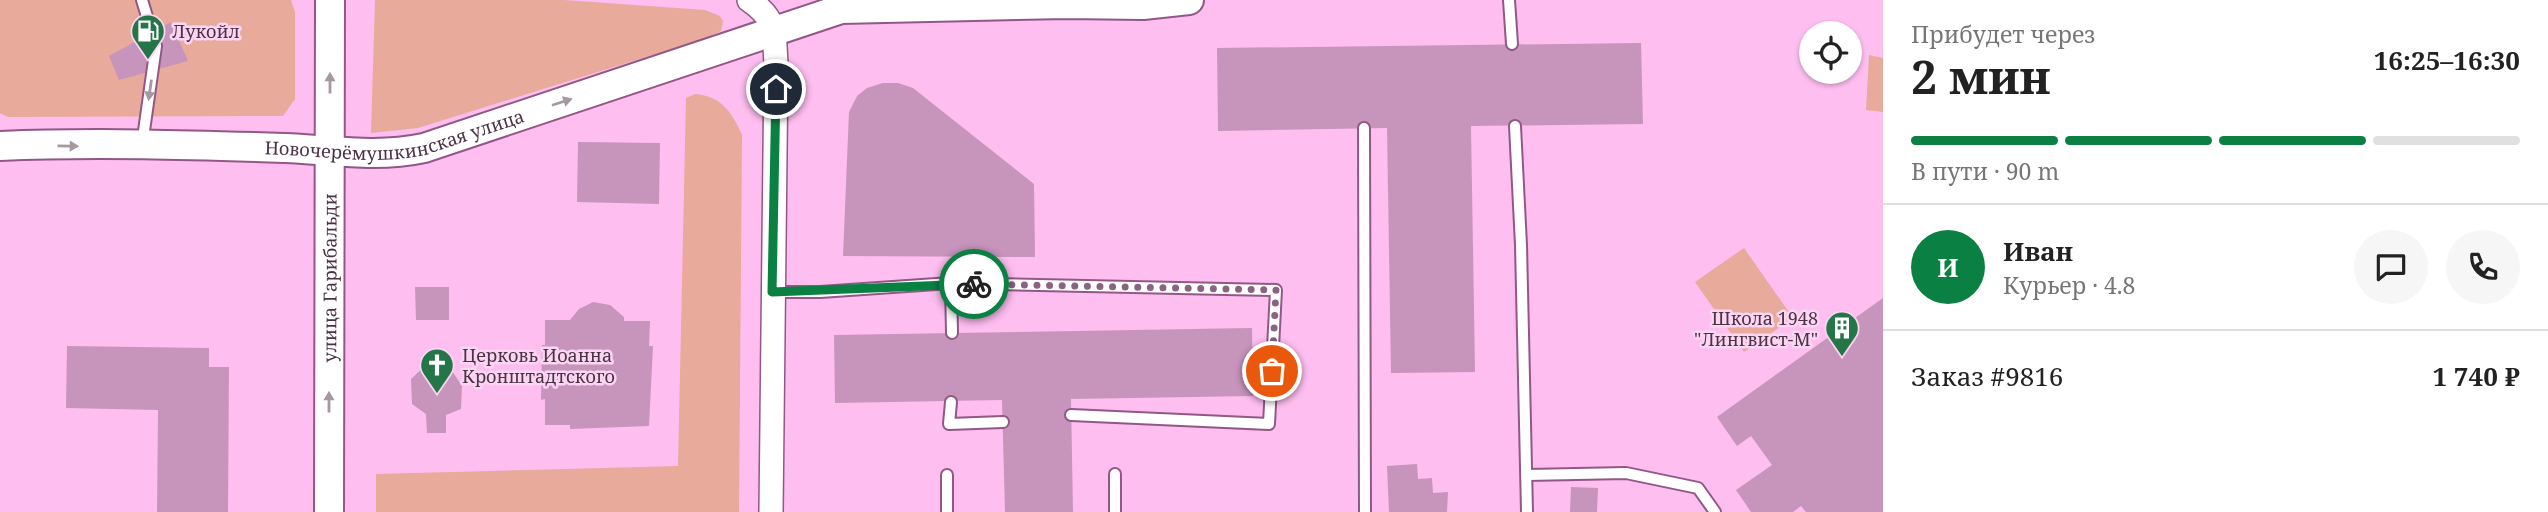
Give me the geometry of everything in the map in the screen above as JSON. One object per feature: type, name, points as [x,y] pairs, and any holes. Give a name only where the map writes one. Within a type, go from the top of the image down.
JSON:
[{"type":"street","name":"улица Гарибальди","points":[[329,512],[330,0]]},
{"type":"street","points":[[749,0],[768,14],[774,31],[771,512]]},
{"type":"street","name":"Новочерёмушкинская улица","points":[[0,146],[381,154],[424,148],[841,9],[1097,2],[1143,5],[1189,0]]},
{"type":"lane","points":[[142,0],[156,46],[142,147]]},
{"type":"lane","points":[[1509,0],[1512,44]]},
{"type":"lane","points":[[1515,126],[1527,512]]},
{"type":"lane","points":[[1364,128],[1365,512]]},
{"type":"lane","points":[[772,292],[820,292],[951,283],[1276,290],[1269,424],[1071,415]]},
{"type":"lane","points":[[951,283],[952,333]]},
{"type":"lane","points":[[951,401],[949,424],[1003,422]]},
{"type":"lane","points":[[1527,475],[1626,473],[1698,488],[1715,512]]},
{"type":"lane","points":[[1115,474],[1115,512]]},
{"type":"lane","points":[[947,475],[947,512]]},
{"type":"shaded area","points":[[0,0],[291,0],[295,12],[295,99],[283,116],[8,117],[0,113]]},
{"type":"shaded area","points":[[375,0],[564,0],[705,10],[720,16],[723,21],[721,31],[707,38],[418,128],[371,133]]},
{"type":"shaded area","points":[[1869,55],[1883,58],[1883,112],[1866,110]]},
{"type":"shaded area","points":[[695,94],[719,102],[734,119],[742,135],[739,512],[376,512],[376,474],[678,466],[686,98]]},
{"type":"shaded area","points":[[1744,248],[1793,318],[1744,352],[1695,282]]},
{"type":"building","points":[[171,22],[188,61],[119,80],[109,56]]},
{"type":"building","points":[[1641,43],[1643,124],[1471,126],[1475,372],[1391,373],[1387,128],[1218,131],[1217,48]]},
{"type":"building","points":[[883,83],[898,83],[913,88],[1034,184],[1035,257],[843,256],[849,112],[857,96],[867,88]]},
{"type":"building","points":[[578,142],[660,143],[659,204],[577,202]]},
{"type":"building","points":[[415,287],[449,287],[449,320],[416,320]]},
{"type":"building","name":"Школа 1948 \"Лингвист-М\"","points":[[1883,298],[1883,512],[1806,512],[1801,506],[1793,512],[1751,512],[1736,490],[1772,465],[1751,436],[1737,446],[1717,417]]},
{"type":"building","points":[[593,302],[610,305],[624,317],[624,321],[650,321],[649,346],[653,346],[649,426],[570,429],[570,425],[545,425],[545,399],[541,400],[545,320],[570,320],[579,309]]},
{"type":"building","points":[[1252,328],[1253,396],[1071,399],[1073,512],[1005,512],[1002,400],[835,403],[834,335]]},
{"type":"building","points":[[67,346],[209,348],[209,367],[229,367],[228,512],[157,512],[158,410],[66,408]]},
{"type":"building","name":"Церковь Иоанна Кронштадтского","points":[[424,367],[450,368],[462,386],[461,409],[446,415],[446,433],[427,433],[426,414],[412,404],[411,379]]},
{"type":"building","points":[[1417,464],[1418,479],[1432,478],[1433,493],[1448,492],[1447,512],[1389,512],[1387,466]]},
{"type":"building","points":[[1571,487],[1598,488],[1597,512],[1570,512]]},
{"type":"way so far","points":[[974,284],[1276,290],[1272,371]]},
{"type":"place","name":"Лукойл","points":[[148,61]]},
{"type":"place","name":"Школа 1948 \"Лингвист-М\"","points":[[1842,358]]},
{"type":"place","name":"Церковь Иоанна Кронштадтского","points":[[437,395]]},
{"type":"route","points":[[776,89],[772,292],[974,284]]}]
